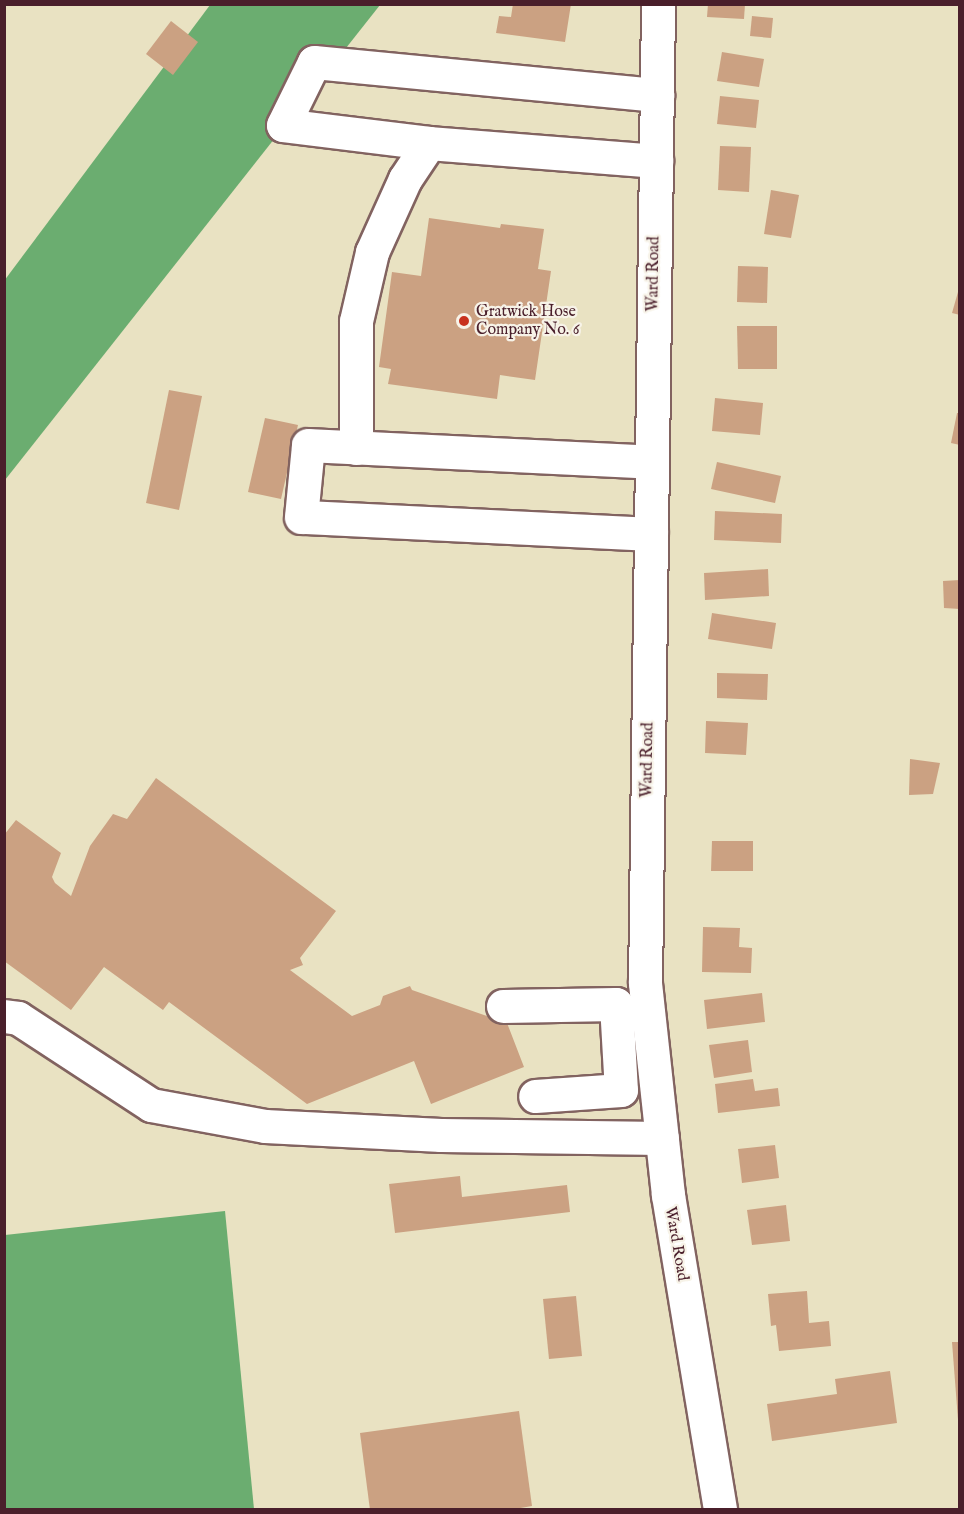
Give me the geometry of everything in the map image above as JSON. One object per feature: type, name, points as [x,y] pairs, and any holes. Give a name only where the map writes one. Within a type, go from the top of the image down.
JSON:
[{"type":"main road","name":"Ward Road","points":[[658,4],[645,983],[632,1004],[656,1089],[668,1196],[720,1509]]},
{"type":"main road","points":[[656,161],[429,143],[283,125],[314,62],[657,95]]},
{"type":"main road","points":[[356,448],[356,321],[372,252],[405,179],[429,143]]},
{"type":"main road","points":[[651,462],[308,445],[301,517],[651,534]]},
{"type":"main road","points":[[503,1006],[632,1004],[621,1090],[628,1137]]},
{"type":"main road","points":[[4,1016],[18,1018],[151,1105],[265,1126],[441,1135],[662,1138]]},
{"type":"main road","points":[[536,1096],[656,1089]]},
{"type":"green space","points":[[210,5],[380,5],[5,480],[4,281]]},
{"type":"green space","points":[[225,1211],[254,1509],[5,1509],[5,1235]]},
{"type":"building","points":[[513,4],[571,4],[565,42],[496,33],[499,16],[511,17]]},
{"type":"building","points":[[708,4],[745,4],[744,19],[707,17]]},
{"type":"building","points":[[752,16],[773,18],[771,38],[750,36]]},
{"type":"building","points":[[171,21],[198,42],[173,75],[146,54]]},
{"type":"building","points":[[722,52],[764,59],[759,87],[717,81]]},
{"type":"building","points":[[720,96],[759,100],[756,128],[717,124]]},
{"type":"building","points":[[720,146],[751,147],[749,192],[718,190]]},
{"type":"building","points":[[771,190],[799,195],[791,238],[764,234]]},
{"type":"building","name":"Gratwick Hose Company No. 6","points":[[429,218],[500,228],[501,224],[544,229],[538,269],[551,271],[535,380],[500,375],[497,399],[388,384],[391,369],[379,367],[392,272],[421,276]]},
{"type":"building","points":[[738,266],[768,267],[767,303],[737,302]]},
{"type":"building","points":[[960,285],[960,315],[952,313]]},
{"type":"building","points":[[737,326],[777,326],[777,369],[738,369]]},
{"type":"building","points":[[169,390],[202,396],[179,510],[146,503]]},
{"type":"building","points":[[715,398],[763,403],[760,435],[712,431]]},
{"type":"building","points":[[957,413],[960,413],[960,445],[951,443]]},
{"type":"building","points":[[265,418],[298,425],[281,499],[248,492]]},
{"type":"building","points":[[717,462],[781,476],[775,503],[711,489]]},
{"type":"building","points":[[715,511],[782,514],[781,543],[714,540]]},
{"type":"building","points":[[768,569],[769,596],[705,600],[704,573]]},
{"type":"building","points":[[960,580],[960,609],[944,608],[943,581]]},
{"type":"building","points":[[712,613],[776,623],[772,649],[708,639]]},
{"type":"building","points":[[717,673],[768,674],[767,700],[717,698]]},
{"type":"building","points":[[706,721],[748,723],[746,755],[705,753]]},
{"type":"building","points":[[910,759],[940,763],[933,794],[909,795]]},
{"type":"building","points":[[156,778],[336,911],[300,958],[303,965],[290,970],[352,1016],[380,1005],[383,996],[410,986],[412,990],[507,1023],[524,1067],[431,1104],[414,1061],[307,1104],[169,1002],[163,1010],[104,967],[71,1010],[4,961],[4,835],[16,820],[61,853],[52,877],[55,883],[71,896],[90,846],[113,814],[127,819]]},
{"type":"building","points":[[712,841],[753,841],[753,871],[711,871]]},
{"type":"building","points":[[703,927],[740,928],[739,947],[752,948],[751,973],[702,972]]},
{"type":"building","points":[[762,993],[765,1022],[707,1029],[704,1000]]},
{"type":"building","points":[[748,1040],[752,1072],[714,1078],[709,1045]]},
{"type":"building","points":[[753,1079],[755,1091],[778,1088],[780,1106],[718,1113],[715,1084]]},
{"type":"building","points":[[775,1145],[779,1178],[742,1183],[738,1149]]},
{"type":"building","points":[[460,1176],[462,1197],[567,1185],[570,1212],[395,1233],[389,1184]]},
{"type":"building","points":[[786,1205],[790,1241],[752,1245],[747,1210]]},
{"type":"building","points":[[807,1291],[809,1323],[829,1321],[831,1346],[779,1351],[776,1325],[771,1326],[768,1294]]},
{"type":"building","points":[[576,1296],[582,1356],[549,1359],[543,1299]]},
{"type":"building","points":[[952,1342],[960,1342],[960,1420],[958,1420]]},
{"type":"building","points":[[890,1371],[897,1423],[772,1441],[767,1404],[837,1394],[835,1379]]},
{"type":"building","points":[[519,1411],[532,1506],[509,1510],[370,1510],[360,1433]]},
{"type":"place","name":"Gratwick Hose Company No. 6","points":[[464,321]]}]
